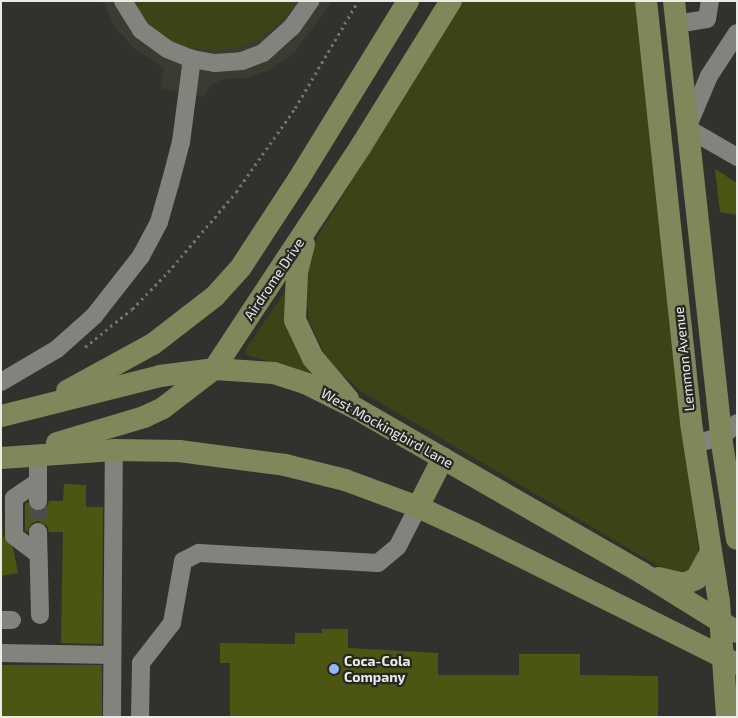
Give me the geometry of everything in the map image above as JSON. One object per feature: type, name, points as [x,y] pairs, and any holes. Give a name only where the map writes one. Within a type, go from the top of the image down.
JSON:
[{"type":"main road","points":[[33,407],[153,344],[215,296],[241,267],[298,180],[408,1]]},
{"type":"main road","name":"Airdrome Drive","points":[[8,456],[122,426],[144,417],[163,408],[214,369],[310,226],[451,1]]},
{"type":"main road","name":"Lemmon Avenue","points":[[646,1],[694,444],[711,552],[729,627],[731,661],[727,717]]},
{"type":"main road","name":"Lemmon Avenue","points":[[674,1],[687,128],[729,430],[736,534]]},
{"type":"main road","points":[[659,132],[687,128]]},
{"type":"main road","points":[[310,226],[297,272],[295,320],[313,358],[335,387],[357,409]]},
{"type":"main road","name":"West Mockingbird Lane","points":[[1,416],[160,376],[214,369],[274,373],[305,383],[357,409],[642,573],[729,627]]},
{"type":"main road","points":[[8,456],[114,450],[180,451],[285,465],[345,480],[418,506],[731,661]]},
{"type":"main road","points":[[418,506],[443,458]]},
{"type":"main road","points":[[642,573],[684,584],[696,579],[711,552]]},
{"type":"street","points":[[123,1],[141,30],[167,49],[192,59],[216,63],[242,61],[263,53],[292,27],[310,1]]},
{"type":"street","points":[[676,24],[707,19],[710,1]]},
{"type":"street","points":[[737,33],[709,76],[687,128],[737,157]]},
{"type":"street","points":[[1,382],[57,349],[94,316],[141,256],[159,222],[181,142],[192,59]]},
{"type":"street","points":[[694,444],[729,430]]},
{"type":"street","points":[[112,717],[114,450]]},
{"type":"street","points":[[38,454],[38,501]]},
{"type":"street","points":[[38,482],[14,498],[14,536],[38,554]]},
{"type":"street","points":[[140,717],[141,663],[172,623],[183,561],[199,553],[378,563],[398,546],[418,506]]},
{"type":"street","points":[[38,532],[40,615]]},
{"type":"street","points":[[1,652],[112,655]]},
{"type":"path","points":[[77,353],[132,309],[213,221],[295,108],[358,1]]},
{"type":"shaded area","points":[[103,1],[332,1],[295,52],[270,70],[247,78],[222,79],[210,86],[205,97],[160,88],[164,69],[133,47],[115,27]]},
{"type":"green space","points":[[133,1],[296,1],[286,17],[257,41],[221,51],[182,47],[151,27]]},
{"type":"green space","points":[[464,1],[637,1],[699,557],[691,571],[677,577],[362,392],[329,363],[309,321],[305,279],[317,237]]},
{"type":"green space","points":[[286,290],[311,370],[309,372],[246,355],[246,349]]},
{"type":"building","points":[[715,169],[737,183],[737,215],[720,212]]},
{"type":"building","points":[[64,484],[86,485],[86,507],[103,507],[102,644],[61,643],[63,532],[49,532],[47,526],[38,521],[32,523],[27,532],[25,531],[25,504],[28,502],[32,510],[38,512],[47,507],[49,501],[63,501]]},
{"type":"building","points":[[3,508],[3,536],[13,548],[18,573],[1,576]]},
{"type":"building","name":"Coca-Cola Company","points":[[322,629],[348,629],[348,648],[438,653],[438,675],[519,675],[519,654],[580,654],[580,675],[658,676],[658,717],[230,717],[230,663],[220,663],[220,643],[295,644],[295,633],[322,633]]},
{"type":"building","points":[[1,665],[102,665],[102,717],[1,717]]},
{"type":"tunnel","points":[[38,501],[38,532]]},
{"type":"place","name":"Coca-Cola Company","points":[[334,669]]}]
